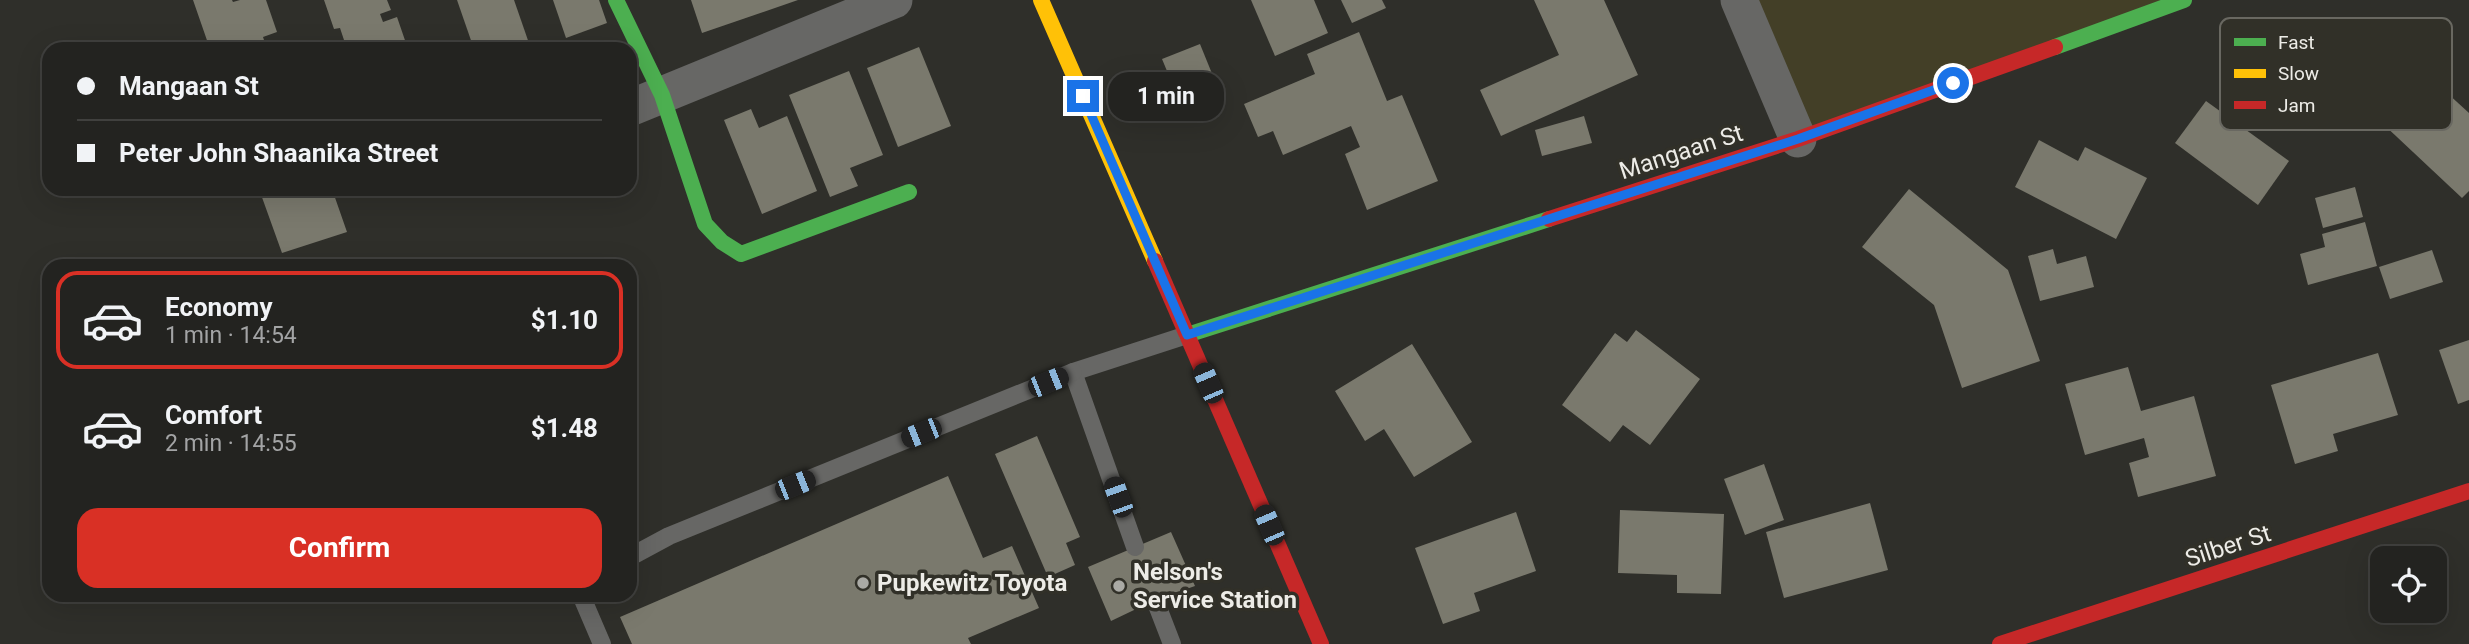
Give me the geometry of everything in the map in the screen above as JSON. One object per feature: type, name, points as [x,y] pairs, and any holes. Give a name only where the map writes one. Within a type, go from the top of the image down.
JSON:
[{"type":"street","points":[[616,0],[628,42]]},
{"type":"street","points":[[646,101],[894,0]]},
{"type":"street","points":[[1041,0],[1321,644]]},
{"type":"street","points":[[1739,0],[1798,139]]},
{"type":"street","name":"Mangaan St","points":[[1187,335],[1798,139],[2185,0]]},
{"type":"street","points":[[637,71],[646,101],[705,224],[722,243],[741,254],[909,192]]},
{"type":"street","name":"Silber St","points":[[2000,644],[2469,491]]},
{"type":"lane","points":[[637,553],[668,536],[1073,372],[1187,335]]},
{"type":"lane","points":[[1073,372],[1135,547]]},
{"type":"lane","points":[[1155,600],[1172,644]]},
{"type":"lane","points":[[584,602],[602,644]]},
{"type":"shaded area","points":[[1739,0],[2184,0],[1798,139]]},
{"type":"building","points":[[193,0],[266,0],[277,32],[263,37],[265,42],[208,42]]},
{"type":"building","points":[[324,0],[387,0],[391,10],[380,14],[383,22],[397,17],[406,42],[345,42],[340,28],[334,29]]},
{"type":"building","points":[[457,0],[514,0],[529,42],[472,42]]},
{"type":"building","points":[[553,0],[599,0],[607,23],[566,38]]},
{"type":"building","points":[[691,0],[798,0],[702,33]]},
{"type":"building","points":[[1251,0],[1314,0],[1328,33],[1275,56]]},
{"type":"building","points":[[1341,0],[1382,0],[1386,8],[1352,23]]},
{"type":"building","points":[[1534,0],[1604,0],[1638,75],[1501,136],[1480,90],[1559,55]]},
{"type":"building","points":[[1359,32],[1387,101],[1402,95],[1438,181],[1367,210],[1345,154],[1360,147],[1351,126],[1283,155],[1273,131],[1258,137],[1244,104],[1315,74],[1307,54]]},
{"type":"building","points":[[1200,44],[1215,81],[1177,95],[1162,59]]},
{"type":"building","points":[[919,47],[951,126],[898,147],[867,68]]},
{"type":"building","points":[[849,71],[883,155],[850,168],[858,186],[830,197],[789,95]]},
{"type":"building","points":[[2452,97],[2469,113],[2469,191],[2462,198],[2390,130],[2452,130]]},
{"type":"building","points":[[2206,101],[2220,111],[2220,130],[2246,130],[2289,161],[2258,205],[2175,143]]},
{"type":"building","points":[[751,109],[759,128],[787,116],[817,191],[762,214],[724,120]]},
{"type":"building","points":[[1584,116],[1592,143],[1542,156],[1535,130]]},
{"type":"building","points":[[2039,140],[2078,161],[2085,147],[2147,178],[2116,239],[2015,187]]},
{"type":"building","points":[[2355,187],[2363,217],[2323,228],[2315,198]]},
{"type":"building","points":[[1909,189],[2008,270],[2040,361],[1962,388],[1934,305],[1862,247]]},
{"type":"building","points":[[262,196],[334,196],[347,232],[282,253]]},
{"type":"building","points":[[2365,222],[2377,266],[2308,285],[2300,254],[2325,247],[2322,234]]},
{"type":"building","points":[[2053,249],[2057,264],[2086,256],[2094,287],[2040,301],[2028,256]]},
{"type":"building","points":[[2432,250],[2443,282],[2390,299],[2379,267]]},
{"type":"building","points":[[1636,330],[1700,379],[1650,445],[1623,425],[1610,442],[1562,405],[1615,333],[1627,342]]},
{"type":"building","points":[[2469,340],[2469,400],[2458,404],[2439,350]]},
{"type":"building","points":[[1412,344],[1472,442],[1414,477],[1384,429],[1365,441],[1335,391]]},
{"type":"building","points":[[2378,353],[2398,415],[2333,434],[2338,451],[2295,464],[2271,385]]},
{"type":"building","points":[[2128,367],[2141,411],[2194,396],[2216,476],[2138,497],[2129,463],[2149,457],[2144,438],[2085,455],[2065,384]]},
{"type":"building","points":[[1037,436],[1080,537],[1066,543],[1075,565],[1048,577],[995,454]]},
{"type":"building","points":[[1764,464],[1784,520],[1745,535],[1724,479]]},
{"type":"building","name":"Pupkewitz Toyota","points":[[948,476],[983,558],[1012,546],[1039,608],[968,638],[971,644],[632,644],[620,617]]},
{"type":"building","points":[[1870,503],[1888,570],[1784,598],[1766,532]]},
{"type":"building","points":[[1620,510],[1724,514],[1721,594],[1677,593],[1677,575],[1618,573]]},
{"type":"building","points":[[1516,512],[1536,571],[1474,593],[1480,611],[1443,624],[1415,548]]},
{"type":"building","points":[[1171,532],[1195,586],[1155,600],[1111,621],[1088,567]]},
{"type":"traffic: fast","points":[[616,0],[636,42]]},
{"type":"traffic: fast","points":[[2055,47],[2184,0]]},
{"type":"traffic: fast","points":[[637,43],[662,95],[705,224],[722,242],[741,254],[909,192]]},
{"type":"traffic: fast","points":[[1187,335],[1549,219]]},
{"type":"traffic: slow","points":[[1041,0],[1155,261]]},
{"type":"traffic: jam","points":[[1549,219],[1798,139],[2055,47]]},
{"type":"traffic: jam","points":[[1155,261],[1321,644]]},
{"type":"traffic: jam","points":[[2000,644],[2469,491]]},
{"type":"place","name":"Pupkewitz Toyota","points":[[863,583]]},
{"type":"place","name":"Nelson's Service Station","points":[[1119,586]]},
{"type":"route","points":[[1083,96],[1187,335],[1798,139],[1953,83]]}]
